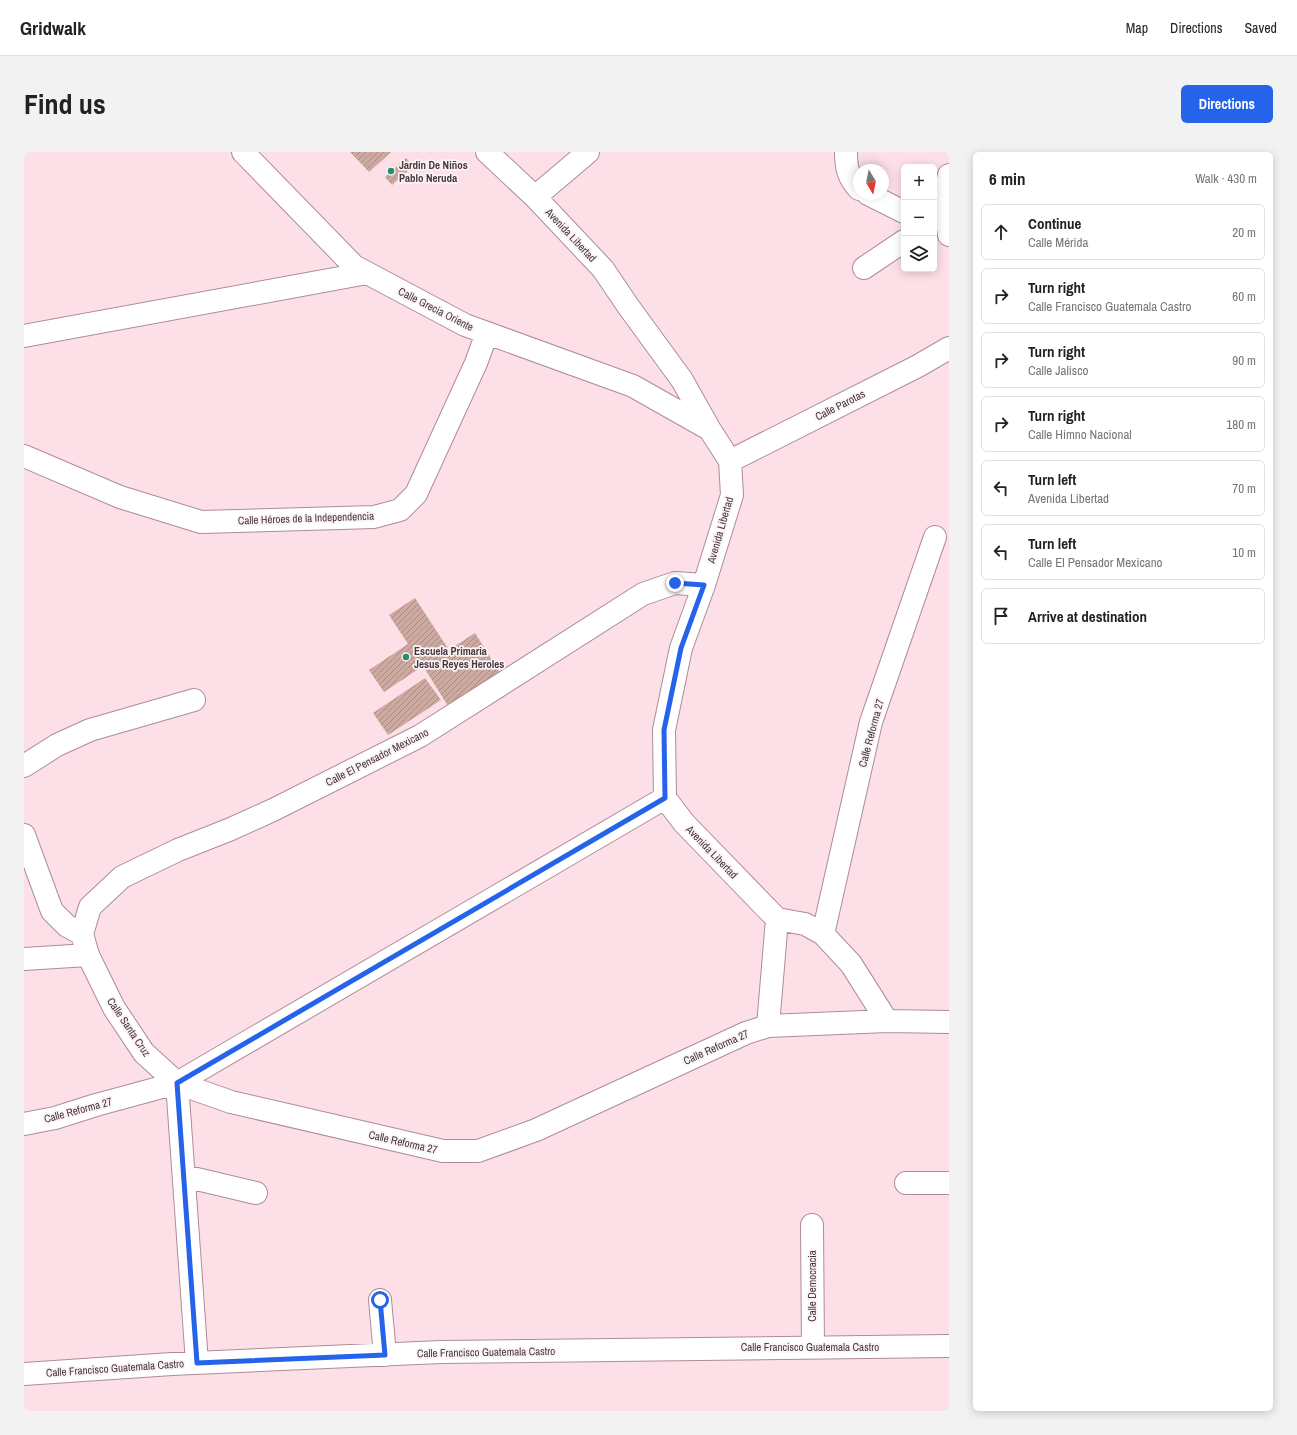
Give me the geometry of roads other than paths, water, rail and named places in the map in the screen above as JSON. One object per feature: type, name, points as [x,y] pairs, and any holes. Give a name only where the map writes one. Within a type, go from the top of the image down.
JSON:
[{"type":"street","name":"Calle Grecia Oriente","points":[[243,152],[354,266],[465,325],[633,386],[710,430]]},
{"type":"street","name":"Avenida Libertad","points":[[487,152],[534,197],[603,269],[682,380],[710,430],[730,461],[732,495],[704,585],[681,648],[664,730],[665,798],[684,824],[777,919]]},
{"type":"street","points":[[534,197],[588,152]]},
{"type":"street","points":[[846,152],[846,167],[853,181]]},
{"type":"street","points":[[949,175],[946,187],[946,211],[949,235]]},
{"type":"street","points":[[880,200],[901,210]]},
{"type":"street","points":[[937,229],[949,235]]},
{"type":"street","points":[[864,268],[901,242]]},
{"type":"street","points":[[24,336],[368,273]]},
{"type":"street","name":"Calle Héroes de la Independencia","points":[[24,456],[120,497],[201,522],[374,517],[400,510],[416,494],[476,363],[488,333]]},
{"type":"street","name":"Calle Parotas","points":[[730,461],[918,366],[949,348]]},
{"type":"street","name":"Calle Reforma 27","points":[[823,934],[872,722],[935,537]]},
{"type":"street","name":"Calle El Pensador Mexicano","points":[[82,934],[90,908],[122,877],[178,850],[231,829],[273,810],[420,736],[644,594],[675,583],[704,585]]},
{"type":"street","points":[[24,766],[57,745],[90,730],[194,700]]},
{"type":"street","points":[[197,1363],[177,1083],[665,798]]},
{"type":"street","points":[[24,835],[52,911],[67,926],[82,934],[88,955],[24,959]]},
{"type":"street","points":[[887,1021],[851,964],[823,934],[805,924],[777,919],[768,1026],[887,1021],[949,1022]]},
{"type":"street","name":"Calle Santa Cruz","points":[[88,955],[114,1008],[144,1053],[177,1083]]},
{"type":"street","name":"Calle Reforma 27","points":[[24,1124],[55,1118],[177,1083],[231,1102],[344,1128],[443,1150],[478,1151],[536,1130],[746,1033],[768,1026]]},
{"type":"street","points":[[184,1176],[256,1193]]},
{"type":"street","points":[[906,1183],[949,1183]]},
{"type":"street","name":"Calle Democracia","points":[[812,1225],[813,1347]]},
{"type":"street","points":[[380,1300],[385,1355]]},
{"type":"street","name":"Calle Francisco Guatemala Castro","points":[[24,1374],[197,1363],[548,1350],[949,1346]]},
{"type":"place","name":"Jardin De Niños Pablo Neruda","points":[[391,171]]},
{"type":"place","name":"Escuela Primaria Jesus Reyes Heroles","points":[[406,657]]}]
